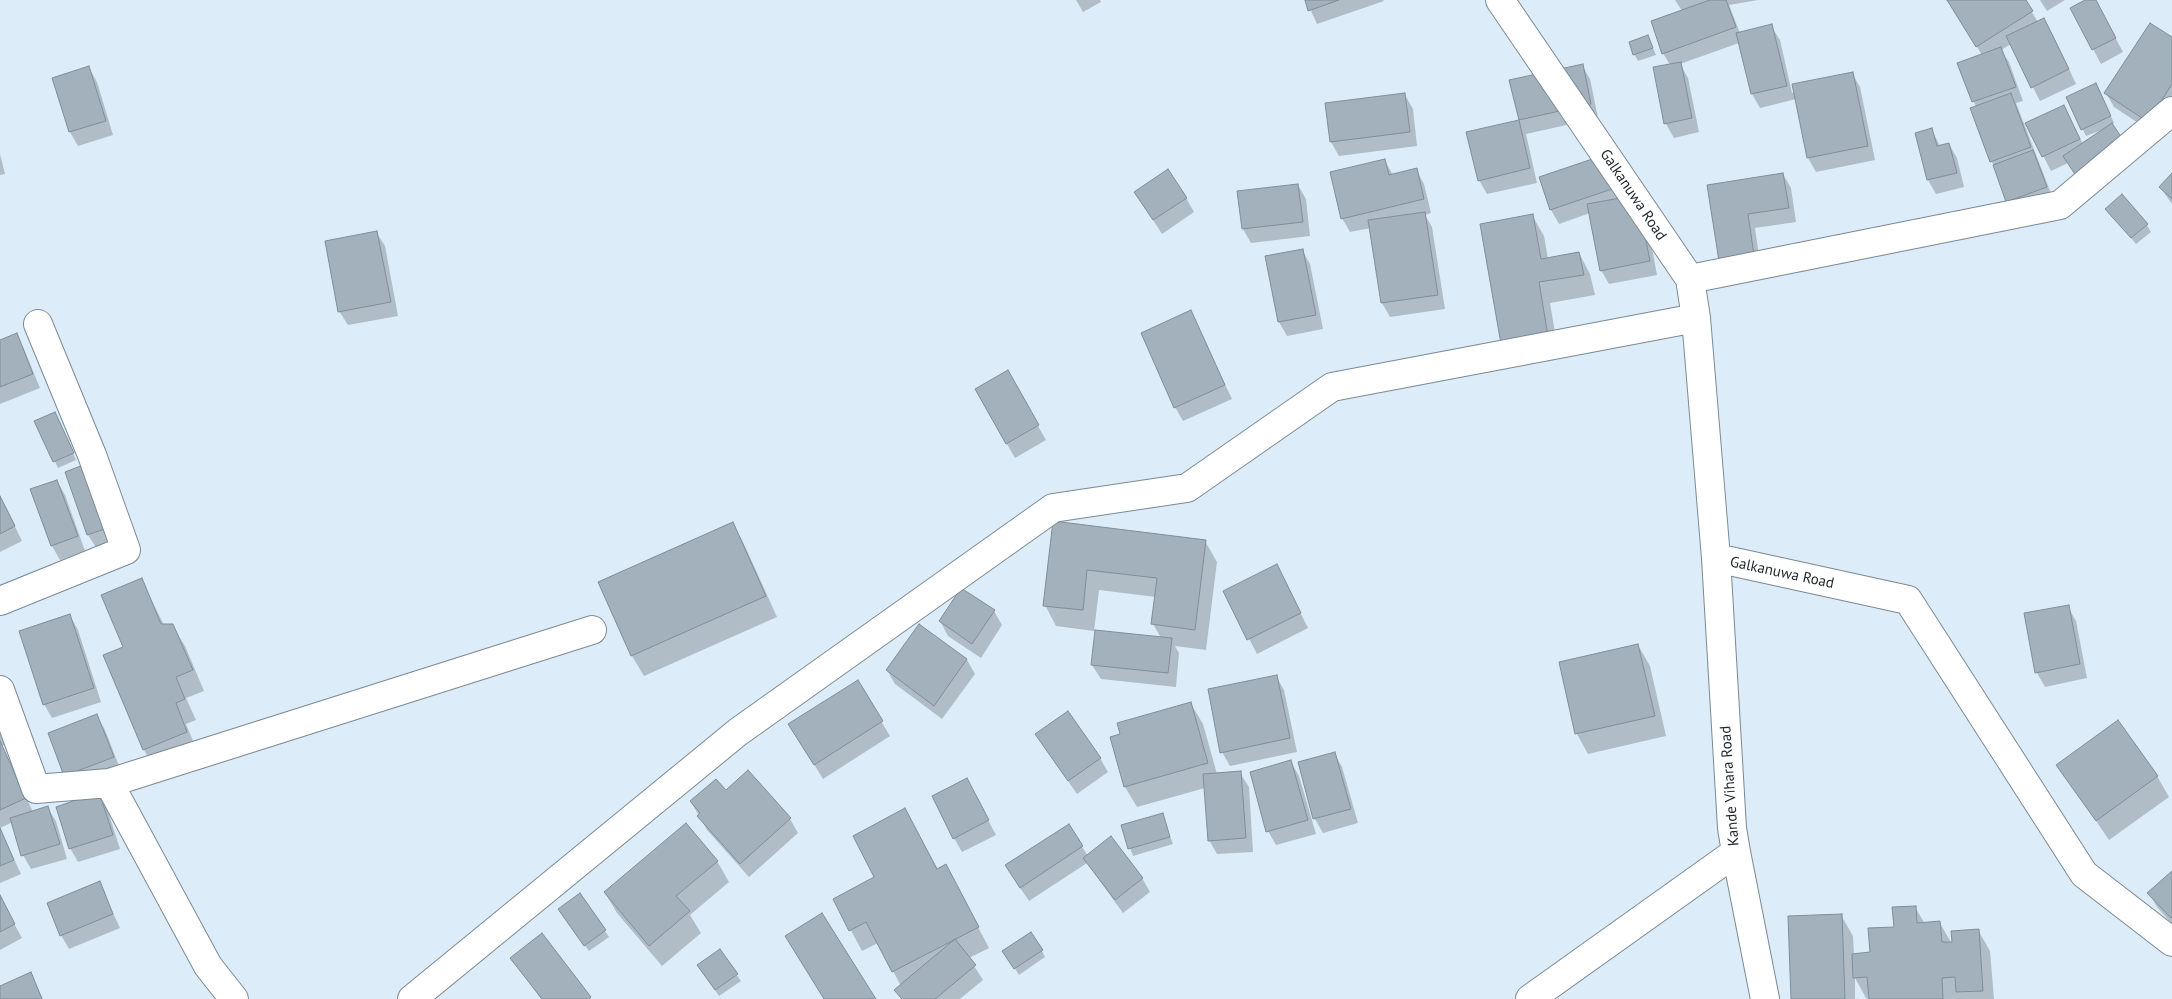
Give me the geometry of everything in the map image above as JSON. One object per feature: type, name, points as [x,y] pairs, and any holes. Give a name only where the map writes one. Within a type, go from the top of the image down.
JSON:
[{"type":"street","name":"Galkanuwa Road","points":[[1500,0],[1690,279],[1696,318],[1716,558],[1908,600],[2084,874],[2172,942]]},
{"type":"street","points":[[1690,279],[2060,205],[2172,111]]},
{"type":"street","points":[[412,999],[738,732],[1053,508],[1187,488],[1332,387],[1696,318]]},
{"type":"street","points":[[0,601],[126,550],[92,456],[38,324]]},
{"type":"street","name":"Kande Vihara Road","points":[[1530,999],[1736,852],[1732,828],[1716,558]]},
{"type":"street","points":[[0,690],[36,789],[109,783],[592,630]]},
{"type":"street","points":[[109,783],[208,966],[234,999]]},
{"type":"street","points":[[1736,852],[1765,999]]},
{"type":"building","points":[[1305,0],[1339,0],[1308,11]]},
{"type":"building","points":[[1710,0],[1726,0],[1736,27],[1662,54],[1651,21]]},
{"type":"building","points":[[1947,0],[2026,0],[2033,11],[1976,47]]},
{"type":"building","points":[[2085,0],[2096,0],[2116,38],[2092,50],[2070,8]]},
{"type":"building","points":[[2044,18],[2069,69],[2031,88],[2006,36]]},
{"type":"building","points":[[2150,23],[2172,37],[2172,84],[2148,122],[2104,93]]},
{"type":"building","points":[[1772,24],[1787,86],[1751,94],[1736,33]]},
{"type":"building","points":[[1648,35],[1653,48],[1633,55],[1629,42]]},
{"type":"building","points":[[2001,47],[2016,87],[1972,102],[1957,63]]},
{"type":"building","points":[[1681,62],[1692,118],[1664,124],[1653,67]]},
{"type":"building","points":[[1583,64],[1591,104],[1519,120],[1509,80]]},
{"type":"building","points":[[89,66],[106,121],[69,132],[52,78]]},
{"type":"building","points":[[1853,72],[1868,146],[1807,158],[1792,84]]},
{"type":"building","points":[[2096,83],[2111,116],[2081,130],[2066,97]]},
{"type":"building","points":[[1405,93],[1410,132],[1330,142],[1325,103]]},
{"type":"building","points":[[2011,93],[2031,147],[1990,162],[1970,108]]},
{"type":"building","points":[[2064,105],[2080,139],[2042,157],[2025,123]]},
{"type":"building","points":[[1519,120],[1530,168],[1478,181],[1466,132]]},
{"type":"building","points":[[2112,123],[2125,143],[2076,176],[2063,156]]},
{"type":"building","points":[[1932,128],[1937,146],[1949,143],[1957,173],[1927,180],[1915,133]]},
{"type":"building","points":[[2033,150],[2047,187],[2006,202],[1993,165]]},
{"type":"building","points":[[1613,152],[1624,185],[1550,210],[1539,177]]},
{"type":"building","points":[[1385,159],[1389,175],[1417,168],[1424,199],[1341,219],[1330,172]]},
{"type":"building","points":[[1168,169],[1187,198],[1153,220],[1134,192]]},
{"type":"building","points":[[1783,173],[1789,208],[1748,214],[1754,255],[1719,261],[1707,185]]},
{"type":"building","points":[[2172,173],[2172,199],[2159,187]]},
{"type":"building","points":[[1298,184],[1303,222],[1242,229],[1237,191]]},
{"type":"building","points":[[2122,194],[2148,224],[2131,238],[2105,209]]},
{"type":"building","points":[[1637,195],[1650,261],[1600,271],[1587,204]]},
{"type":"building","points":[[1425,212],[1438,295],[1381,303],[1368,220]]},
{"type":"building","points":[[1533,214],[1541,259],[1579,252],[1584,275],[1539,282],[1548,336],[1501,344],[1480,224]]},
{"type":"building","points":[[377,231],[391,302],[338,312],[325,241]]},
{"type":"building","points":[[1303,249],[1316,315],[1278,322],[1265,256]]},
{"type":"building","points":[[1191,310],[1225,385],[1174,408],[1141,333]]},
{"type":"building","points":[[17,333],[33,374],[0,387],[0,340]]},
{"type":"building","points":[[1008,370],[1039,425],[1006,444],[975,389]]},
{"type":"building","points":[[55,412],[74,453],[53,462],[34,421]]},
{"type":"building","points":[[83,465],[105,529],[87,535],[65,472]]},
{"type":"building","points":[[57,480],[78,536],[51,546],[30,489]]},
{"type":"building","points":[[0,496],[15,526],[0,534]]},
{"type":"building","points":[[1053,521],[1206,540],[1195,630],[1151,624],[1157,578],[1087,570],[1083,610],[1043,606]]},
{"type":"building","points":[[733,522],[766,596],[631,656],[598,582]]},
{"type":"building","points":[[1277,564],[1301,613],[1247,640],[1223,591]]},
{"type":"building","points":[[142,578],[161,624],[173,624],[193,670],[176,677],[185,699],[176,703],[187,732],[143,750],[103,655],[123,647],[101,595]]},
{"type":"building","points":[[961,588],[995,610],[972,644],[939,621]]},
{"type":"building","points":[[2069,605],[2080,664],[2035,673],[2024,613]]},
{"type":"building","points":[[70,614],[94,688],[43,705],[19,631]]},
{"type":"building","points":[[919,624],[967,659],[934,706],[886,670]]},
{"type":"building","points":[[1095,630],[1172,638],[1168,673],[1091,665]]},
{"type":"building","points":[[1638,644],[1655,716],[1575,734],[1559,662]]},
{"type":"building","points":[[1277,675],[1290,738],[1220,753],[1208,689]]},
{"type":"building","points":[[858,680],[883,721],[814,765],[788,724]]},
{"type":"building","points":[[1191,702],[1208,763],[1124,787],[1110,737],[1120,734],[1117,723]]},
{"type":"building","points":[[1068,711],[1101,758],[1068,781],[1035,734]]},
{"type":"building","points":[[97,714],[114,757],[64,776],[48,733]]},
{"type":"building","points":[[2118,720],[2158,776],[2096,821],[2056,765]]},
{"type":"building","points":[[0,741],[26,798],[0,810]]},
{"type":"building","points":[[1335,752],[1351,809],[1313,819],[1298,762]]},
{"type":"building","points":[[1291,760],[1308,820],[1266,832],[1250,772]]},
{"type":"building","points":[[748,770],[791,818],[740,864],[697,816],[700,813],[690,801],[716,779],[726,790]]},
{"type":"building","points":[[1241,771],[1246,838],[1208,841],[1203,774]]},
{"type":"building","points":[[967,778],[989,820],[953,839],[932,796]]},
{"type":"building","points":[[99,792],[113,835],[69,849],[56,807]]},
{"type":"building","points":[[48,806],[60,844],[21,856],[10,818]]},
{"type":"building","points":[[905,808],[937,869],[946,864],[979,927],[892,972],[866,922],[849,931],[833,899],[874,877],[853,836]]},
{"type":"building","points":[[1163,813],[1170,837],[1128,849],[1121,825]]},
{"type":"building","points":[[686,823],[718,861],[676,896],[690,911],[649,946],[604,892]]},
{"type":"building","points":[[1069,824],[1083,846],[1020,888],[1005,865]]},
{"type":"building","points":[[0,828],[14,860],[0,866]]},
{"type":"building","points":[[1111,836],[1143,878],[1115,900],[1083,858]]},
{"type":"building","points":[[2172,871],[2172,917],[2171,918],[2147,893]]},
{"type":"building","points":[[100,881],[113,914],[60,936],[47,903]]},
{"type":"building","points":[[580,893],[606,930],[584,946],[558,909]]},
{"type":"building","points":[[0,895],[15,924],[0,932]]},
{"type":"building","points":[[1916,906],[1917,923],[1940,921],[1942,942],[1952,942],[1951,931],[1979,929],[1983,991],[1956,992],[1955,977],[1942,978],[1943,999],[1869,999],[1867,977],[1853,978],[1852,954],[1870,952],[1868,928],[1894,927],[1892,907]]},
{"type":"building","points":[[822,913],[876,999],[824,999],[785,936]]},
{"type":"building","points":[[1842,914],[1845,999],[1791,999],[1788,916]]},
{"type":"building","points":[[1031,932],[1043,950],[1014,969],[1002,951]]},
{"type":"building","points":[[542,933],[591,997],[589,999],[542,999],[510,958]]},
{"type":"building","points":[[955,939],[976,965],[935,999],[902,999],[894,990]]},
{"type":"building","points":[[720,949],[738,974],[715,990],[697,965]]},
{"type":"building","points":[[31,972],[42,999],[0,999],[0,986]]}]
